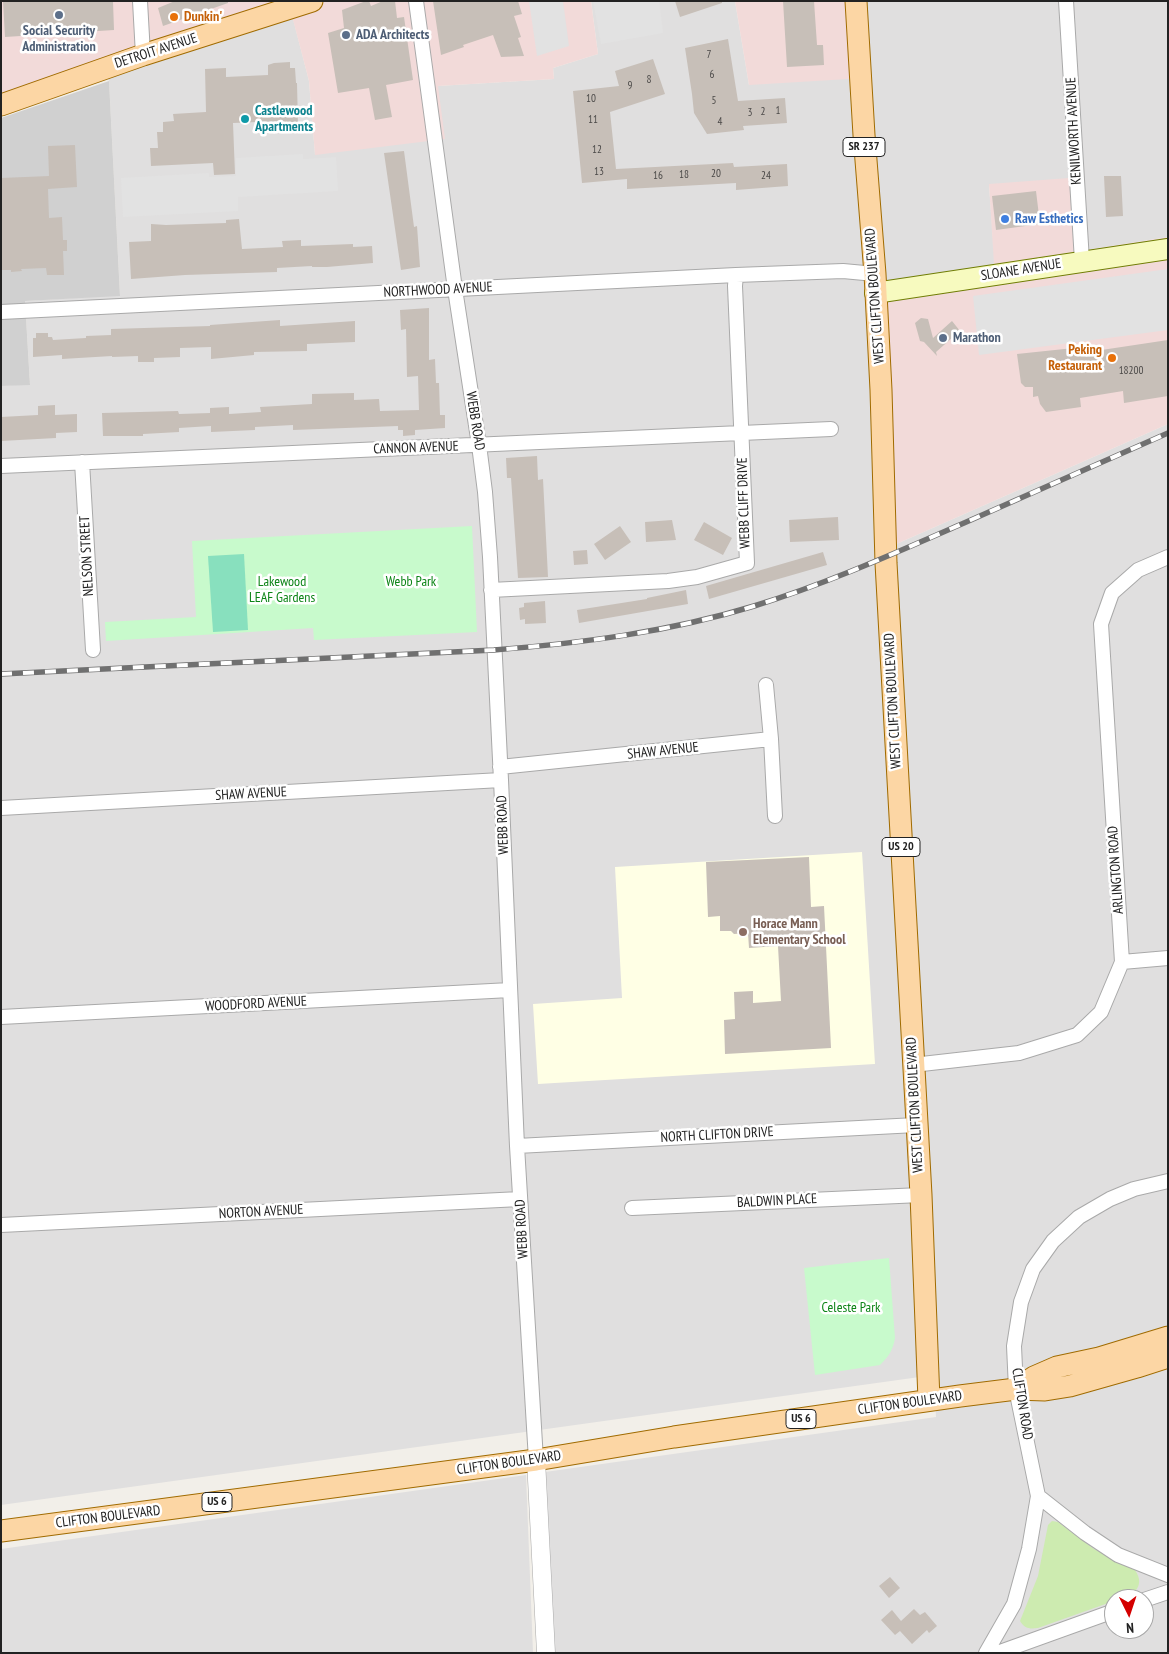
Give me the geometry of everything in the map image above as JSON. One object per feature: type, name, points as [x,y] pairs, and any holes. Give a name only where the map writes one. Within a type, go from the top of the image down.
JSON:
[{"type":"main road","name":"WEST CLIFTON BOULEVARD","points":[[856,1],[882,408],[889,637],[921,1194],[929,1400]]},
{"type":"main road","name":"DETROIT AVENUE","points":[[1,105],[143,55],[305,2]]},
{"type":"main road","name":"SLOANE AVENUE","points":[[875,284],[1082,261],[1168,249]]},
{"type":"main road","name":"CLIFTON BOULEVARD","points":[[1016,1389],[1034,1377],[1057,1367],[1099,1358],[1168,1337]]},
{"type":"main road","name":"CLIFTON BOULEVARD","points":[[1,1531],[536,1460],[929,1400],[1016,1389],[1044,1390],[1070,1386],[1168,1356]]},
{"type":"street","points":[[140,1],[143,55]]},
{"type":"street","name":"WEBB ROAD","points":[[416,1],[485,492],[501,774],[517,1146],[546,1653]]},
{"type":"street","name":"KENILWORTH AVENUE","points":[[1066,1],[1082,261]]},
{"type":"street","name":"NORTHWOOD AVENUE","points":[[1,312],[843,271],[875,284]]},
{"type":"street","name":"WEBB CLIFF DRIVE","points":[[491,590],[668,580],[718,572],[747,563],[736,275]]},
{"type":"street","name":"CANNON AVENUE","points":[[1,466],[831,429]]},
{"type":"street","name":"NELSON STREET","points":[[82,462],[93,650]]},
{"type":"street","name":"ARLINGTON ROAD","points":[[913,1065],[1019,1053],[1077,1035],[1101,1012],[1122,962],[1101,624],[1112,593],[1138,570],[1168,557]]},
{"type":"street","points":[[766,685],[775,816]]},
{"type":"street","name":"SHAW AVENUE","points":[[1,808],[501,774],[771,740]]},
{"type":"street","points":[[1122,962],[1168,958]]},
{"type":"street","name":"WOODFORD AVENUE","points":[[1,1017],[510,990]]},
{"type":"street","name":"NORTH CLIFTON DRIVE","points":[[517,1146],[916,1125]]},
{"type":"street","name":"CLIFTON ROAD","points":[[986,1653],[1014,1604],[1029,1548],[1038,1496],[1016,1389],[1014,1346],[1021,1302],[1033,1269],[1053,1241],[1080,1217],[1110,1199],[1134,1189],[1168,1181]]},
{"type":"street","name":"BALDWIN PLACE","points":[[632,1208],[921,1194]]},
{"type":"street","name":"NORTON AVENUE","points":[[1,1225],[520,1199]]},
{"type":"street","points":[[1038,1496],[1085,1533],[1118,1555],[1168,1575]]},
{"type":"street","points":[[1154,1597],[1168,1592]]},
{"type":"street","points":[[997,1653],[1104,1615]]},
{"type":"shaded area","points":[[1,1],[591,1],[598,54],[553,68],[554,79],[438,86],[445,139],[315,155],[309,81],[291,12],[1,110]]},
{"type":"shaded area","points":[[529,1],[563,1],[569,46],[537,56]]},
{"type":"shaded area","points":[[591,1],[735,1],[749,85],[861,1],[1168,1],[1168,237],[1074,252],[989,185],[996,280],[894,545],[1168,424],[1168,1653],[553,1653],[545,1472],[936,1417],[934,1375],[1,1505],[1,386],[30,384],[25,301],[120,295],[109,81],[107,74],[291,11],[309,81],[315,154],[437,86],[554,79],[553,68],[598,54]]},
{"type":"shaded area","points":[[593,1],[659,1],[663,33],[601,44]]},
{"type":"shaded area","points":[[735,1],[861,1],[865,78],[749,85]]},
{"type":"shaded area","points":[[109,81],[120,296],[25,301],[30,385],[1,386],[1,118]]},
{"type":"shaded area","points":[[303,154],[303,159],[336,157],[338,191],[238,197],[238,211],[123,217],[121,178],[209,173],[209,177],[236,176],[236,158]]},
{"type":"shaded area","points":[[1069,178],[1074,252],[1168,237],[1168,424],[894,545],[882,300],[995,280],[989,184]]},
{"type":"shaded area","points":[[1168,269],[1168,330],[979,355],[973,296]]},
{"type":"shaded area","name":"Horace Mann Elementary School","points":[[862,852],[875,1064],[538,1084],[533,1004],[622,998],[615,867]]},
{"type":"shaded area","points":[[526,1475],[533,1653],[1,1653],[1,1549]]},
{"type":"green space","name":"Webb Park","points":[[472,526],[477,632],[314,640],[313,628],[106,641],[105,622],[196,617],[192,541]]},
{"type":"green space","points":[[244,554],[248,630],[213,632],[208,556]]},
{"type":"green space","name":"Celeste Park","points":[[889,1258],[895,1338],[890,1353],[880,1365],[815,1375],[804,1268]]},
{"type":"green space","points":[[1052,1521],[1058,1522],[1094,1549],[1135,1570],[1138,1576],[1138,1587],[1136,1589],[1104,1589],[1104,1605],[1038,1628],[1024,1626],[1020,1621],[1038,1576],[1048,1525]]},
{"type":"building","name":"Social Security Administration","points":[[3,1],[113,1],[114,30],[5,37]]},
{"type":"building","name":"Dunkin'","points":[[175,1],[228,1],[228,3],[163,26],[158,8]]},
{"type":"building","points":[[369,1],[371,6],[383,1],[395,1],[397,18],[404,17],[413,80],[386,85],[392,117],[375,120],[369,88],[338,93],[328,33],[344,28],[342,10]]},
{"type":"building","points":[[433,1],[518,1],[522,14],[514,16],[521,37],[518,38],[524,56],[501,57],[493,35],[441,55]]},
{"type":"building","points":[[675,1],[722,1],[722,3],[680,17]]},
{"type":"building","points":[[783,1],[814,1],[817,45],[823,45],[824,65],[787,67]]},
{"type":"building","points":[[728,39],[738,101],[785,98],[787,123],[743,126],[744,130],[707,134],[694,113],[685,48]]},
{"type":"building","points":[[653,59],[665,94],[610,112],[616,169],[733,163],[734,167],[787,164],[788,186],[736,190],[736,183],[627,189],[627,179],[582,183],[573,91],[619,86],[615,71]]},
{"type":"building","name":"Castlewood Apartments","points":[[290,62],[290,68],[295,68],[297,83],[298,126],[282,127],[281,121],[233,123],[235,174],[214,175],[213,163],[151,166],[150,148],[158,148],[157,132],[163,132],[163,122],[174,121],[173,114],[206,112],[205,69],[226,68],[226,77],[268,75],[268,65]]},
{"type":"building","points":[[75,145],[77,187],[48,189],[49,218],[62,217],[63,240],[67,240],[67,251],[63,251],[64,275],[47,275],[46,268],[21,269],[22,271],[11,272],[11,270],[1,270],[1,178],[49,176],[48,146]]},
{"type":"building","points":[[404,151],[414,227],[417,226],[420,267],[401,270],[384,153]]},
{"type":"building","points":[[1104,176],[1121,176],[1123,216],[1106,217]]},
{"type":"building","points":[[1036,191],[1040,224],[996,230],[992,196]]},
{"type":"building","points":[[239,219],[242,249],[283,247],[282,241],[301,240],[301,246],[353,244],[353,247],[372,246],[373,263],[327,267],[277,268],[277,272],[131,279],[129,242],[151,241],[151,224],[226,223],[226,220]]},
{"type":"building","points":[[429,308],[429,360],[435,359],[436,383],[439,383],[440,415],[445,415],[445,428],[415,430],[415,435],[403,436],[403,430],[398,430],[398,426],[293,430],[293,425],[255,427],[255,430],[211,432],[211,426],[179,428],[179,432],[143,434],[143,436],[103,436],[102,413],[178,411],[179,414],[210,413],[210,408],[229,407],[229,414],[261,412],[260,407],[312,404],[312,394],[354,393],[354,400],[379,399],[380,411],[419,410],[418,376],[407,377],[406,329],[401,330],[400,310]]},
{"type":"building","points":[[921,318],[928,319],[933,338],[952,321],[960,331],[936,352],[937,356],[924,342],[920,341],[915,323]]},
{"type":"building","points":[[280,320],[280,326],[355,321],[355,342],[307,344],[307,351],[254,352],[254,355],[211,359],[211,347],[180,348],[180,357],[154,358],[154,362],[138,362],[138,356],[62,359],[62,355],[33,357],[33,338],[36,338],[36,333],[48,333],[48,337],[52,337],[53,340],[111,335],[111,329],[210,326]]},
{"type":"building","points":[[1168,340],[1168,396],[1124,403],[1123,391],[1080,398],[1081,407],[1046,412],[1040,404],[1038,396],[1033,397],[1033,387],[1025,387],[1021,383],[1017,354],[1074,348],[1075,354]]},
{"type":"building","points":[[55,405],[55,415],[77,414],[77,432],[56,433],[56,438],[1,441],[1,417],[38,415],[38,406]]},
{"type":"building","points":[[537,456],[538,480],[543,479],[548,577],[518,578],[511,478],[507,478],[506,458]]},
{"type":"building","points":[[838,517],[839,540],[790,542],[789,520]]},
{"type":"building","points":[[672,520],[676,540],[646,542],[645,522]]},
{"type":"building","points":[[704,522],[732,538],[723,555],[694,540]]},
{"type":"building","points":[[620,526],[631,542],[605,560],[594,544]]},
{"type":"building","points":[[587,550],[588,564],[574,565],[573,551]]},
{"type":"building","points":[[823,552],[827,565],[709,599],[706,586]]},
{"type":"building","points":[[686,590],[688,604],[579,623],[577,610],[647,599]]},
{"type":"building","points":[[545,601],[546,623],[525,624],[525,619],[520,620],[519,608],[524,607],[524,603]]},
{"type":"building","points":[[809,857],[811,907],[824,906],[831,1048],[725,1054],[724,1020],[735,1019],[734,992],[753,991],[753,1003],[781,1001],[778,946],[749,948],[748,933],[734,934],[731,931],[720,931],[720,916],[708,917],[706,862]]},
{"type":"building","points":[[890,1577],[900,1588],[889,1598],[879,1586]]},
{"type":"building","points":[[914,1609],[920,1615],[925,1612],[937,1626],[929,1633],[927,1630],[912,1644],[900,1631],[895,1635],[881,1620],[892,1610],[901,1621]]},
{"type":"railway","points":[[1,674],[494,650],[593,640],[658,630],[754,606],[834,578],[912,546],[1168,433]]},
{"type":"place","name":"Social Security Administration","points":[[59,15]]},
{"type":"place","name":"Dunkin'","points":[[174,17]]},
{"type":"place","name":"ADA Architects","points":[[346,35]]},
{"type":"place","name":"Castlewood Apartments","points":[[245,119]]},
{"type":"place","name":"Raw Esthetics","points":[[1005,219]]},
{"type":"place","name":"Marathon","points":[[943,338]]},
{"type":"place","name":"Peking Restaurant","points":[[1112,358]]},
{"type":"place","name":"Horace Mann Elementary School","points":[[743,932]]},
{"type":"park label","name":"Lakewood LEAF Gardens","points":[[282,590]]}]
